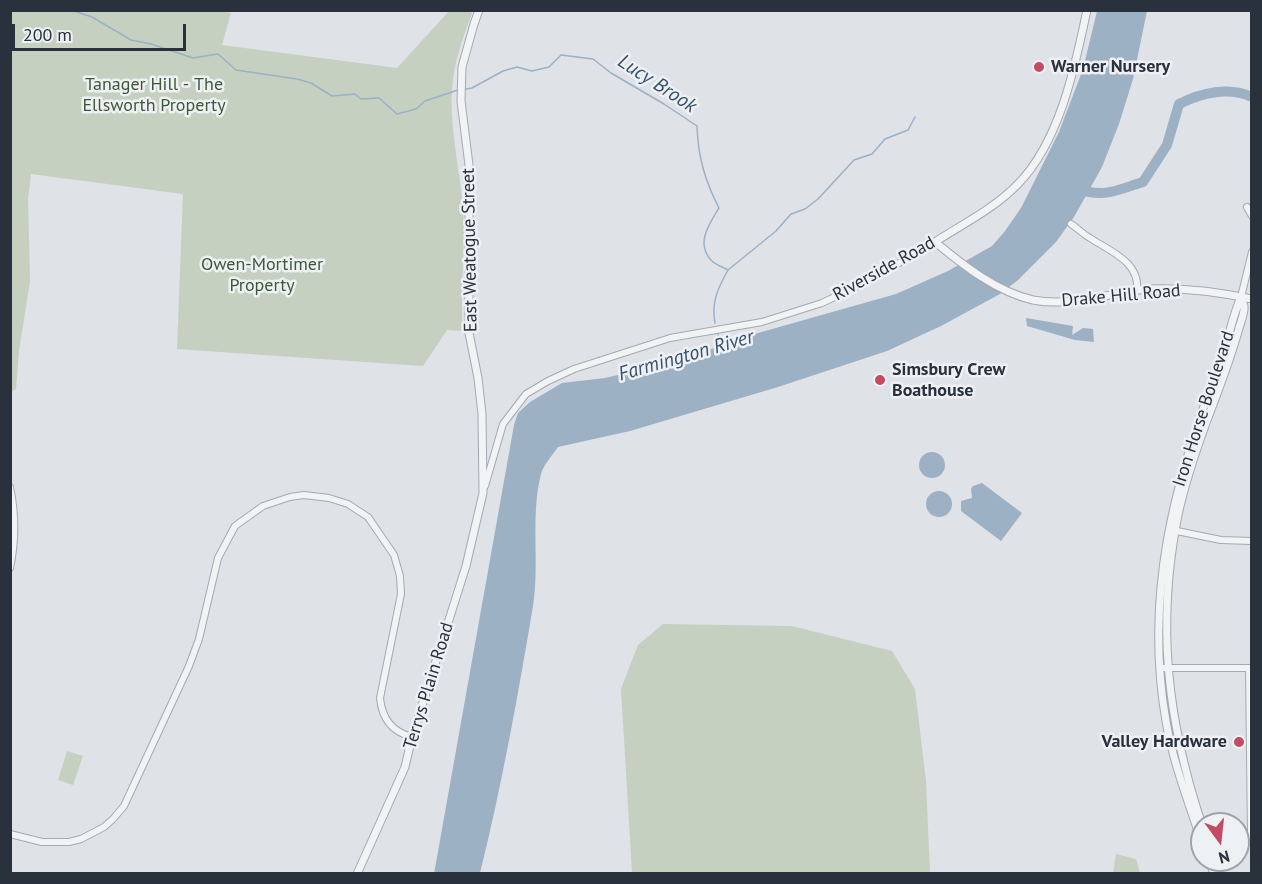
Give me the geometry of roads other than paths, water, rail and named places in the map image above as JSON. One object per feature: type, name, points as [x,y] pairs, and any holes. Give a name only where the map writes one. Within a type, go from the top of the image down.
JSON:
[{"type":"street","name":"East Weatogue Street","points":[[479,10],[462,68],[461,101],[469,165],[469,333],[482,414],[483,493]]},
{"type":"street","name":"Riverside Road","points":[[483,493],[503,424],[526,394],[548,381],[574,369],[670,338],[762,322],[822,303],[870,280],[935,242],[1001,199],[1017,185],[1034,163],[1051,131],[1063,103],[1087,10]]},
{"type":"street","points":[[1247,207],[1251,216]]},
{"type":"street","points":[[1071,224],[1127,262],[1137,276],[1137,290]]},
{"type":"street","name":"Drake Hill Road","points":[[935,242],[959,261],[1007,291],[1034,300],[1060,302],[1137,290],[1186,289],[1251,299]]},
{"type":"street","points":[[1241,297],[1251,252]]},
{"type":"street","name":"Iron Horse Boulevard","points":[[1192,812],[1166,722],[1159,609],[1161,568],[1183,466],[1222,359],[1235,309],[1241,297]]},
{"type":"street","name":"Iron Horse Boulevard","points":[[1198,812],[1178,743],[1164,668],[1168,593],[1178,516],[1192,462],[1231,360],[1244,307],[1241,297]]},
{"type":"street","points":[[10,487],[15,510],[15,532],[10,568]]},
{"type":"street","name":"Terrys Plain Road","points":[[357,873],[405,767],[412,737],[466,566],[483,493]]},
{"type":"street","points":[[10,834],[42,842],[69,842],[90,835],[113,819],[131,791],[189,666],[199,639],[218,558],[235,526],[263,506],[290,497],[315,496],[348,504],[368,517],[394,555],[400,576],[400,594],[380,698],[381,707],[390,726],[397,732],[412,737]]},
{"type":"street","points":[[1168,530],[1221,540],[1251,541]]},
{"type":"street","points":[[1164,668],[1250,668],[1251,837]]},
{"type":"water","points":[[1097,11],[1147,11],[1133,79],[1102,167],[1074,217],[1056,242],[1018,280],[1000,294],[941,326],[887,351],[778,387],[630,431],[558,447],[542,470],[538,490],[533,606],[509,740],[480,873],[434,874],[518,413],[530,402],[562,383],[605,378],[673,362],[758,333],[896,294],[948,271],[992,246],[1021,208],[1059,132],[1083,69]]},
{"type":"water","points":[[1026,318],[1073,326],[1072,335],[1083,328],[1093,329],[1094,342],[1075,340],[1027,326]]},
{"type":"water","points":[[932,452],[942,455],[945,465],[942,475],[932,478],[922,475],[919,465],[922,455]]},
{"type":"water","points":[[982,483],[1022,513],[1001,541],[961,511],[961,501],[972,498],[973,486]]},
{"type":"water","points":[[939,491],[949,494],[952,504],[949,514],[939,517],[929,514],[926,504],[929,494]]},
{"type":"waterway","points":[[10,11],[15,10]]},
{"type":"waterway","name":"Lucy Brook","points":[[71,10],[92,17],[131,40],[193,58],[218,54],[236,70],[297,79],[311,83],[332,96],[355,94],[361,99],[379,98],[397,114],[416,109],[425,101],[458,90]]},
{"type":"waterway","name":"Lucy Brook","points":[[466,89],[503,71],[517,67],[532,71],[549,67],[561,55],[593,59],[611,73],[697,126],[703,168],[719,208],[705,234],[705,248],[712,261],[728,270],[716,295],[715,323]]},
{"type":"waterway","points":[[1076,188],[1102,193],[1143,182],[1167,145],[1179,104],[1196,97],[1225,91],[1252,97]]},
{"type":"waterway","points":[[728,270],[776,231],[791,214],[805,209],[818,199],[854,160],[872,154],[885,139],[908,130],[915,117]]},
{"type":"waterway","name":"Lucy Brook","points":[[718,333],[720,346]]},
{"type":"place","name":"Warner Nursery","points":[[1039,67]]},
{"type":"place","name":"Simsbury Crew Boathouse","points":[[880,380]]},
{"type":"place","name":"Valley Hardware","points":[[1239,742]]},
{"type":"park label","name":"Tanager Hill - The Ellsworth Property","points":[[154,95]]},
{"type":"park label","name":"Owen-Mortimer Property","points":[[262,275]]},
{"type":"water label","name":"Farmington River","points":[[686,356]]}]
